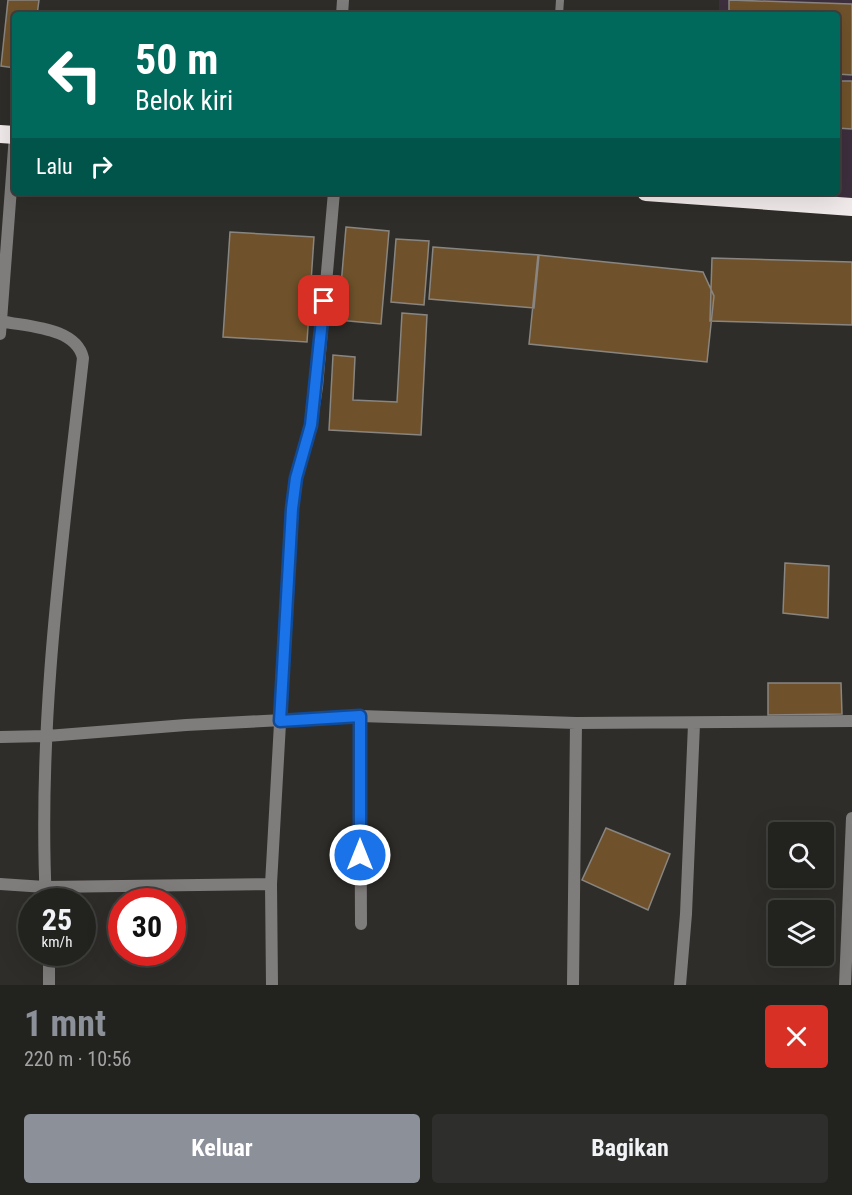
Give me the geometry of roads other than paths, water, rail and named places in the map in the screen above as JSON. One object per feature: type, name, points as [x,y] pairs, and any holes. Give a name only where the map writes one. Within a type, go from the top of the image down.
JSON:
[{"type":"highway","points":[[687,195],[852,207]]},
{"type":"street","points":[[12,176],[1,327],[68,336],[78,344],[84,358],[59,569],[47,736],[45,887]]},
{"type":"street","points":[[272,985],[271,884],[292,509],[296,478],[311,425],[317,387],[334,195]]},
{"type":"street","points":[[360,716],[361,924]]},
{"type":"street","points":[[0,737],[360,716],[576,723],[694,724],[722,721],[852,720]]},
{"type":"street","points":[[573,985],[576,723]]},
{"type":"street","points":[[680,985],[687,914],[694,724]]},
{"type":"street","points":[[845,985],[852,818]]},
{"type":"street","points":[[0,884],[45,887],[271,884]]},
{"type":"street","points":[[49,966],[49,985]]}]
